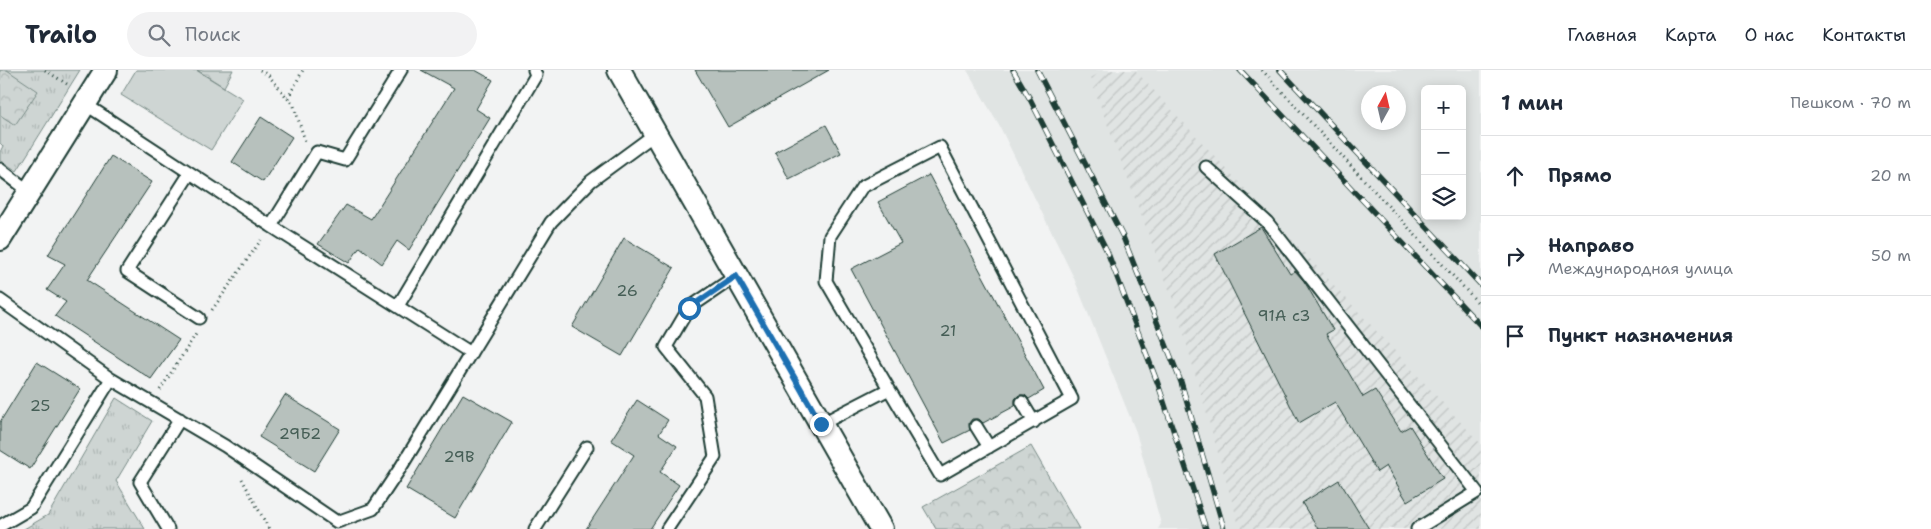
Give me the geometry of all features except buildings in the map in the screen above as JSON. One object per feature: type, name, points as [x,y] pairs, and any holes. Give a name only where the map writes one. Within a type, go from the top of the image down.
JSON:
[{"type":"street","points":[[0,239],[30,192],[80,96],[106,70]]},
{"type":"street","points":[[619,70],[881,529]]},
{"type":"lane","points":[[271,226],[318,152],[345,160],[401,70]]},
{"type":"lane","points":[[398,306],[536,74],[534,70]]},
{"type":"lane","points":[[80,96],[190,173],[471,353]]},
{"type":"lane","points":[[337,522],[373,509],[401,467],[551,222],[591,181],[655,134]]},
{"type":"lane","points":[[940,146],[1072,400],[940,476],[889,389],[826,281],[830,236],[862,187],[940,146]]},
{"type":"lane","points":[[1206,167],[1267,222],[1477,492],[1417,529]]},
{"type":"lane","points":[[0,170],[30,192]]},
{"type":"lane","points":[[190,173],[127,271],[200,318]]},
{"type":"lane","points":[[667,529],[715,458],[705,396],[666,347],[689,308],[736,276]]},
{"type":"lane","points":[[0,300],[111,379],[225,446],[347,529]]},
{"type":"lane","points":[[0,526],[30,508],[111,379]]},
{"type":"lane","points":[[821,424],[889,389]]},
{"type":"lane","points":[[1022,402],[1034,422]]},
{"type":"lane","points":[[168,529],[140,482],[180,419]]},
{"type":"lane","points":[[976,426],[989,447]]},
{"type":"lane","points":[[535,529],[587,447]]},
{"type":"path","points":[[45,70],[80,96]]},
{"type":"path","points":[[260,70],[270,76],[294,106],[300,128],[313,160]]},
{"type":"path","points":[[288,98],[303,70]]},
{"type":"path","points":[[1262,70],[1481,306]]},
{"type":"path","points":[[225,446],[269,529]]},
{"type":"shaded area","points":[[967,70],[1481,70],[1481,529],[1158,529],[1161,524],[1136,432],[1073,276],[1001,129]]},
{"type":"shaded area","points":[[1106,70],[1135,70],[1481,444],[1481,529],[1240,529],[1177,311],[1090,78]]},
{"type":"green space","points":[[0,70],[80,70],[17,171],[0,160],[0,152],[3,146],[0,143]]},
{"type":"green space","points":[[0,70],[7,70],[38,91],[15,125],[0,115]]},
{"type":"green space","points":[[136,70],[196,70],[243,99],[211,150],[121,95]]},
{"type":"green space","points":[[197,70],[233,70],[224,87]]},
{"type":"green space","points":[[116,398],[152,421],[116,481],[145,529],[24,529],[48,515]]},
{"type":"green space","points":[[1031,446],[1079,529],[936,529],[923,507]]},
{"type":"railway","points":[[1013,70],[1030,99],[1107,251],[1158,384],[1206,529]]},
{"type":"railway","points":[[1037,70],[1123,237],[1181,382],[1224,529]]},
{"type":"railway","points":[[1240,70],[1481,326]]},
{"type":"railway","points":[[1280,70],[1481,285]]},
{"type":"route","points":[[689,308],[736,276],[821,424]]}]
